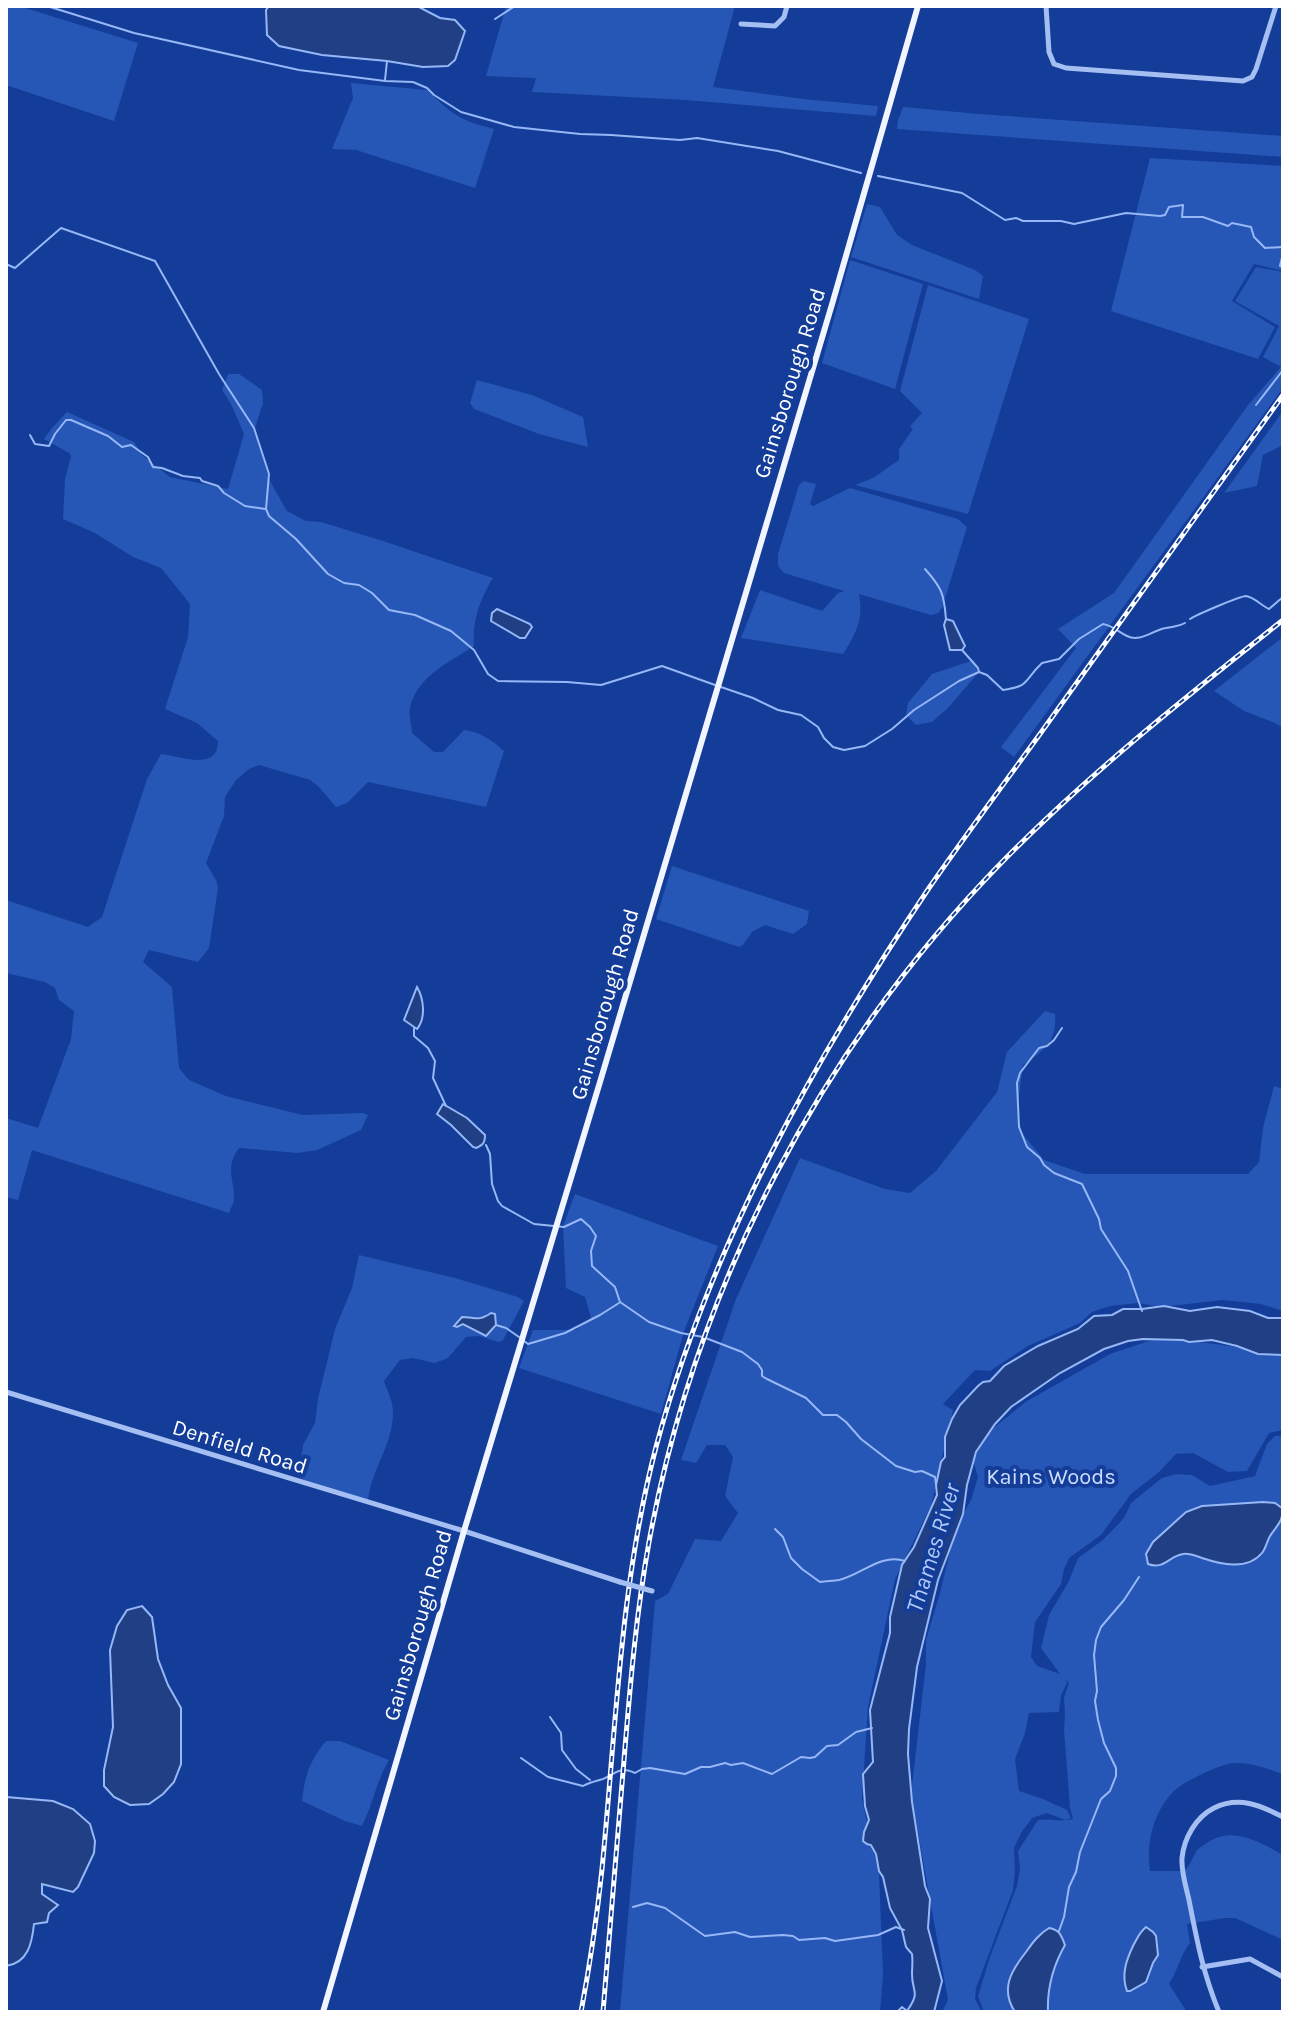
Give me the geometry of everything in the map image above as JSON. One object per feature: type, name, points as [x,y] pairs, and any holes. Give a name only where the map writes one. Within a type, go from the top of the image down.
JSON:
[{"type":"main road","name":"Gainsborough Road","points":[[323,2012],[918,6]]},
{"type":"street","points":[[741,24],[775,26],[784,17],[787,6]]},
{"type":"street","points":[[1046,6],[1049,52],[1054,64],[1066,68],[1243,81],[1252,77],[1256,69],[1276,6]]},
{"type":"street","name":"Denfield Road","points":[[6,1392],[464,1531],[620,1582],[661,1592]]},
{"type":"street","points":[[1219,2012],[1202,1967],[1182,1860],[1186,1840],[1194,1824],[1209,1810],[1222,1804],[1250,1802],[1283,1817]]},
{"type":"street","points":[[1202,1967],[1250,1959],[1283,1977]]},
{"type":"green space","points":[[6,6],[19,6],[138,43],[114,121],[6,85]]},
{"type":"green space","points":[[506,6],[735,6],[713,87],[878,106],[876,116],[686,100],[532,92],[536,78],[486,76]]},
{"type":"green space","points":[[351,83],[427,90],[457,116],[494,129],[475,188],[356,150],[332,149],[353,98]]},
{"type":"green space","points":[[903,107],[1283,136],[1283,157],[897,129]]},
{"type":"green space","points":[[1150,158],[1283,166],[1283,271],[1254,264],[1232,301],[1275,327],[1258,359],[1111,311]]},
{"type":"green space","points":[[867,204],[880,207],[897,235],[912,245],[983,276],[979,299],[851,257]]},
{"type":"green space","points":[[850,260],[923,284],[895,389],[822,363]]},
{"type":"green space","points":[[1256,267],[1283,272],[1283,388],[1014,757],[1001,747],[1076,648],[1058,629],[1114,593],[1248,405],[1281,367],[1263,357],[1279,326],[1235,301]]},
{"type":"green space","points":[[928,285],[1029,319],[968,514],[855,485],[873,478],[899,460],[899,449],[913,429],[910,426],[922,413],[900,391]]},
{"type":"green space","points":[[228,374],[239,374],[262,390],[263,403],[254,431],[270,481],[287,511],[306,521],[321,522],[493,578],[478,610],[474,646],[427,679],[414,697],[409,714],[412,733],[434,752],[443,752],[464,730],[486,737],[504,751],[486,807],[368,782],[347,803],[336,807],[310,780],[259,765],[249,769],[236,780],[225,797],[224,816],[206,863],[218,888],[209,948],[198,962],[149,950],[143,962],[172,987],[179,1068],[189,1080],[226,1096],[303,1115],[363,1113],[368,1115],[361,1130],[317,1150],[298,1153],[239,1148],[231,1168],[234,1200],[229,1213],[32,1150],[18,1200],[6,1197],[6,1118],[38,1128],[71,1039],[74,1011],[59,1000],[55,988],[45,982],[6,973],[6,900],[88,927],[102,917],[147,779],[161,754],[205,759],[216,751],[218,741],[197,723],[165,709],[188,637],[190,604],[161,568],[133,557],[95,533],[63,519],[65,479],[71,456],[44,439],[67,412],[134,442],[142,455],[170,477],[228,489],[244,434],[222,390]]},
{"type":"green space","points":[[477,380],[532,395],[583,417],[588,447],[539,434],[474,409],[470,403]]},
{"type":"green space","points":[[1283,411],[1283,445],[1263,455],[1257,486],[1224,493]]},
{"type":"green space","points":[[804,481],[816,484],[810,504],[813,506],[850,488],[958,519],[967,527],[938,613],[931,615],[859,594],[858,626],[843,654],[741,638],[760,590],[822,611],[838,593],[844,591],[784,573],[778,566],[778,554],[799,485]]},
{"type":"green space","points":[[1283,637],[1283,728],[1244,711],[1214,691]]},
{"type":"green space","points":[[974,660],[978,673],[932,722],[916,725],[906,715],[908,703],[932,674]]},
{"type":"green space","points":[[672,866],[809,911],[807,924],[793,934],[765,925],[752,932],[739,947],[656,919]]},
{"type":"green space","points":[[1045,1011],[1055,1014],[1054,1032],[1043,1050],[1023,1065],[1017,1110],[1022,1133],[1044,1160],[1085,1174],[1248,1174],[1259,1162],[1263,1128],[1274,1086],[1283,1089],[1283,1311],[1261,1304],[1223,1300],[1161,1307],[1138,1303],[1110,1306],[1092,1312],[1080,1323],[1028,1346],[990,1371],[975,1370],[943,1404],[953,1410],[931,1506],[895,1579],[868,1707],[862,1800],[879,1873],[883,1975],[880,2012],[620,2012],[655,1601],[668,1594],[695,1539],[721,1541],[738,1513],[725,1496],[733,1457],[725,1445],[707,1445],[696,1463],[681,1460],[736,1299],[800,1158],[885,1189],[910,1193],[936,1171],[997,1092],[1007,1052]]},
{"type":"green space","points":[[575,1194],[718,1246],[684,1331],[661,1414],[519,1368],[533,1330],[576,1330],[591,1318],[585,1297],[566,1288],[563,1226]]},
{"type":"green space","points":[[359,1255],[455,1278],[524,1301],[499,1342],[479,1336],[466,1337],[443,1360],[434,1363],[413,1358],[400,1360],[384,1381],[392,1404],[392,1423],[368,1502],[319,1488],[301,1478],[299,1473],[303,1445],[315,1423],[335,1329],[352,1288]]},
{"type":"green space","name":"Kains Woods","points":[[1161,1337],[1283,1356],[1283,1430],[1269,1433],[1247,1471],[1228,1472],[1193,1453],[1176,1454],[1131,1494],[1101,1535],[1069,1558],[1061,1584],[1035,1622],[1031,1657],[1037,1666],[1060,1674],[1041,1648],[1049,1615],[1069,1581],[1078,1558],[1103,1540],[1124,1518],[1131,1503],[1162,1478],[1176,1474],[1192,1475],[1210,1486],[1255,1476],[1267,1444],[1275,1436],[1283,1436],[1283,1774],[1235,1763],[1213,1769],[1183,1784],[1167,1799],[1156,1818],[1150,1839],[1149,1861],[1150,1871],[1184,1871],[1198,1849],[1226,1835],[1246,1837],[1283,1855],[1283,1940],[1235,1918],[1187,1924],[1190,1943],[1169,1984],[1187,2012],[984,2012],[978,1996],[1017,1886],[1020,1869],[1018,1851],[1038,1820],[1065,1820],[1047,1813],[1032,1818],[1014,1848],[1013,1890],[976,1988],[975,1999],[982,2012],[942,2012],[948,2000],[911,1794],[926,1640],[955,1530],[971,1500],[978,1477],[973,1461],[986,1434],[1027,1401],[1110,1354]],"holes":[[[1065,1678],[1069,1683],[1064,1697],[1064,1730],[1073,1819],[1066,1820],[1071,1818],[1067,1810],[1019,1791],[1015,1759],[1029,1713],[1059,1712],[1061,1695],[1067,1683]]]},
{"type":"green space","points":[[326,1741],[340,1741],[389,1760],[362,1826],[302,1801],[309,1769]]},
{"type":"water","points":[[269,6],[417,6],[440,18],[455,20],[465,31],[455,60],[448,66],[423,67],[322,55],[279,46],[267,35],[266,10]]},
{"type":"water","points":[[497,609],[530,624],[532,627],[525,638],[491,621],[492,613]]},
{"type":"water","points":[[946,619],[953,621],[965,646],[962,650],[950,650],[944,625]]},
{"type":"water","points":[[417,987],[423,1008],[417,1029],[404,1020]]},
{"type":"water","points":[[443,1104],[467,1118],[485,1135],[482,1145],[473,1147],[437,1114]]},
{"type":"water","name":"Thames River","points":[[1164,1306],[1190,1311],[1217,1307],[1250,1311],[1268,1318],[1283,1318],[1283,1355],[1258,1354],[1212,1340],[1128,1341],[1104,1349],[1060,1373],[1011,1407],[976,1452],[963,1514],[938,1580],[917,1667],[909,1729],[912,1802],[925,1886],[930,1899],[928,1928],[942,1981],[934,2012],[897,2012],[902,2007],[907,2011],[915,1996],[912,1954],[890,1908],[876,1854],[871,1845],[863,1841],[869,1820],[863,1774],[873,1762],[870,1710],[890,1633],[890,1617],[902,1565],[914,1547],[937,1495],[936,1485],[945,1457],[945,1437],[960,1405],[1004,1366],[1038,1346],[1078,1329],[1094,1316],[1112,1315],[1123,1309]]},
{"type":"water","points":[[495,1314],[496,1325],[486,1336],[463,1324],[454,1326],[462,1317],[480,1318]]},
{"type":"water","points":[[1275,1503],[1282,1508],[1282,1516],[1256,1559],[1233,1564],[1185,1554],[1162,1564],[1148,1564],[1146,1554],[1153,1542],[1186,1512],[1202,1506]]},
{"type":"water","points":[[142,1606],[152,1617],[158,1659],[181,1708],[181,1764],[174,1782],[163,1794],[149,1804],[130,1805],[114,1797],[104,1786],[104,1770],[113,1727],[110,1650],[117,1626],[127,1610]]},
{"type":"water","points":[[6,1797],[53,1801],[73,1809],[90,1824],[95,1841],[94,1853],[73,1892],[42,1884],[42,1894],[58,1905],[49,1913],[47,1922],[34,1924],[30,1945],[24,1956],[6,1966]]},
{"type":"water","points":[[1146,1927],[1156,1936],[1158,1955],[1146,1982],[1127,1991],[1124,1973],[1127,1962]]},
{"type":"water","points":[[1049,1928],[1060,1934],[1065,1945],[1052,1977],[1048,2012],[1015,2012],[1008,1996],[1009,1980],[1034,1942]]},
{"type":"waterway","points":[[47,6],[134,33],[299,70],[413,82],[461,112],[514,127],[580,134],[680,140],[697,138],[778,151],[861,173]]},
{"type":"waterway","points":[[495,19],[515,6]]},
{"type":"waterway","points":[[385,80],[387,61]]},
{"type":"waterway","points":[[878,176],[962,193],[1005,220],[1016,218],[1074,224],[1126,213],[1160,216],[1165,215],[1169,207],[1183,205],[1182,217],[1203,217],[1228,226],[1232,223],[1251,227],[1254,237],[1265,248],[1283,247]]},
{"type":"waterway","points":[[6,264],[15,268],[61,228],[155,261],[219,374],[254,428],[269,474],[266,509],[269,516],[296,539],[328,574],[344,583],[359,585],[389,610],[415,615],[451,631],[474,650],[488,674],[498,681],[601,685],[662,666],[715,685]]},
{"type":"waterway","points":[[1283,253],[1280,266],[1283,267]]},
{"type":"waterway","points":[[1256,405],[1283,370]]},
{"type":"waterway","points":[[30,435],[35,444],[49,446],[66,420],[71,420],[108,436],[122,447],[131,445],[148,457],[153,467],[200,478],[218,486],[245,506],[265,509]]},
{"type":"waterway","points":[[925,569],[941,592],[946,619]]},
{"type":"waterway","points":[[1190,619],[1246,596],[1269,609],[1283,597]]},
{"type":"waterway","points":[[962,650],[979,672],[1003,690],[1023,684],[1042,663],[1059,659],[1079,639],[1103,624],[1137,638],[1185,623]]},
{"type":"waterway","points":[[721,687],[778,710],[801,715],[818,727],[833,747],[844,750],[865,746],[914,710],[979,672]]},
{"type":"waterway","points":[[414,1028],[414,1036],[428,1048],[435,1061],[433,1078],[446,1106]]},
{"type":"waterway","points":[[1062,1028],[1054,1040],[1039,1048],[1020,1073],[1017,1083],[1019,1127],[1027,1147],[1044,1165],[1054,1173],[1082,1184],[1101,1229],[1128,1271],[1142,1311]]},
{"type":"waterway","name":"Thames River","points":[[486,1145],[490,1154],[492,1184],[502,1206],[534,1224],[564,1227],[581,1219],[596,1236],[591,1251],[592,1266],[615,1287],[620,1302],[649,1322],[742,1352],[758,1364],[762,1376],[806,1398],[823,1415],[837,1415],[861,1439],[896,1466],[922,1471],[935,1477],[936,1484]]},
{"type":"waterway","points":[[524,1341],[528,1344],[565,1333],[619,1303]]},
{"type":"waterway","points":[[496,1325],[519,1337]]},
{"type":"waterway","name":"Thames River","points":[[775,1529],[783,1537],[791,1558],[820,1582],[839,1580],[888,1560],[905,1561]]},
{"type":"waterway","points":[[1059,1931],[1080,1852],[1101,1799],[1110,1791],[1116,1776],[1116,1768],[1104,1743],[1095,1701],[1096,1640],[1101,1627],[1139,1577]]},
{"type":"waterway","points":[[550,1717],[561,1733],[562,1750],[576,1769],[590,1780]]},
{"type":"waterway","points":[[521,1758],[548,1777],[583,1786],[622,1770],[635,1773],[650,1768],[685,1774],[701,1767],[725,1763],[743,1763],[772,1774],[801,1757],[815,1757],[827,1746],[838,1745],[856,1732],[872,1728]]},
{"type":"waterway","points":[[633,1907],[647,1903],[665,1908],[705,1936],[735,1932],[750,1937],[783,1935],[799,1940],[825,1938],[835,1941],[878,1935],[896,1927],[904,1930]]},
{"type":"railway","points":[[581,2012],[600,1887],[627,1604],[644,1499],[678,1372],[736,1227],[806,1088],[886,953],[929,888],[1283,395]]},
{"type":"railway","points":[[603,2012],[631,1678],[649,1542],[670,1446],[699,1353],[734,1262],[776,1174],[824,1089],[879,1008],[939,931],[1005,859],[1105,765],[1283,620]]}]
